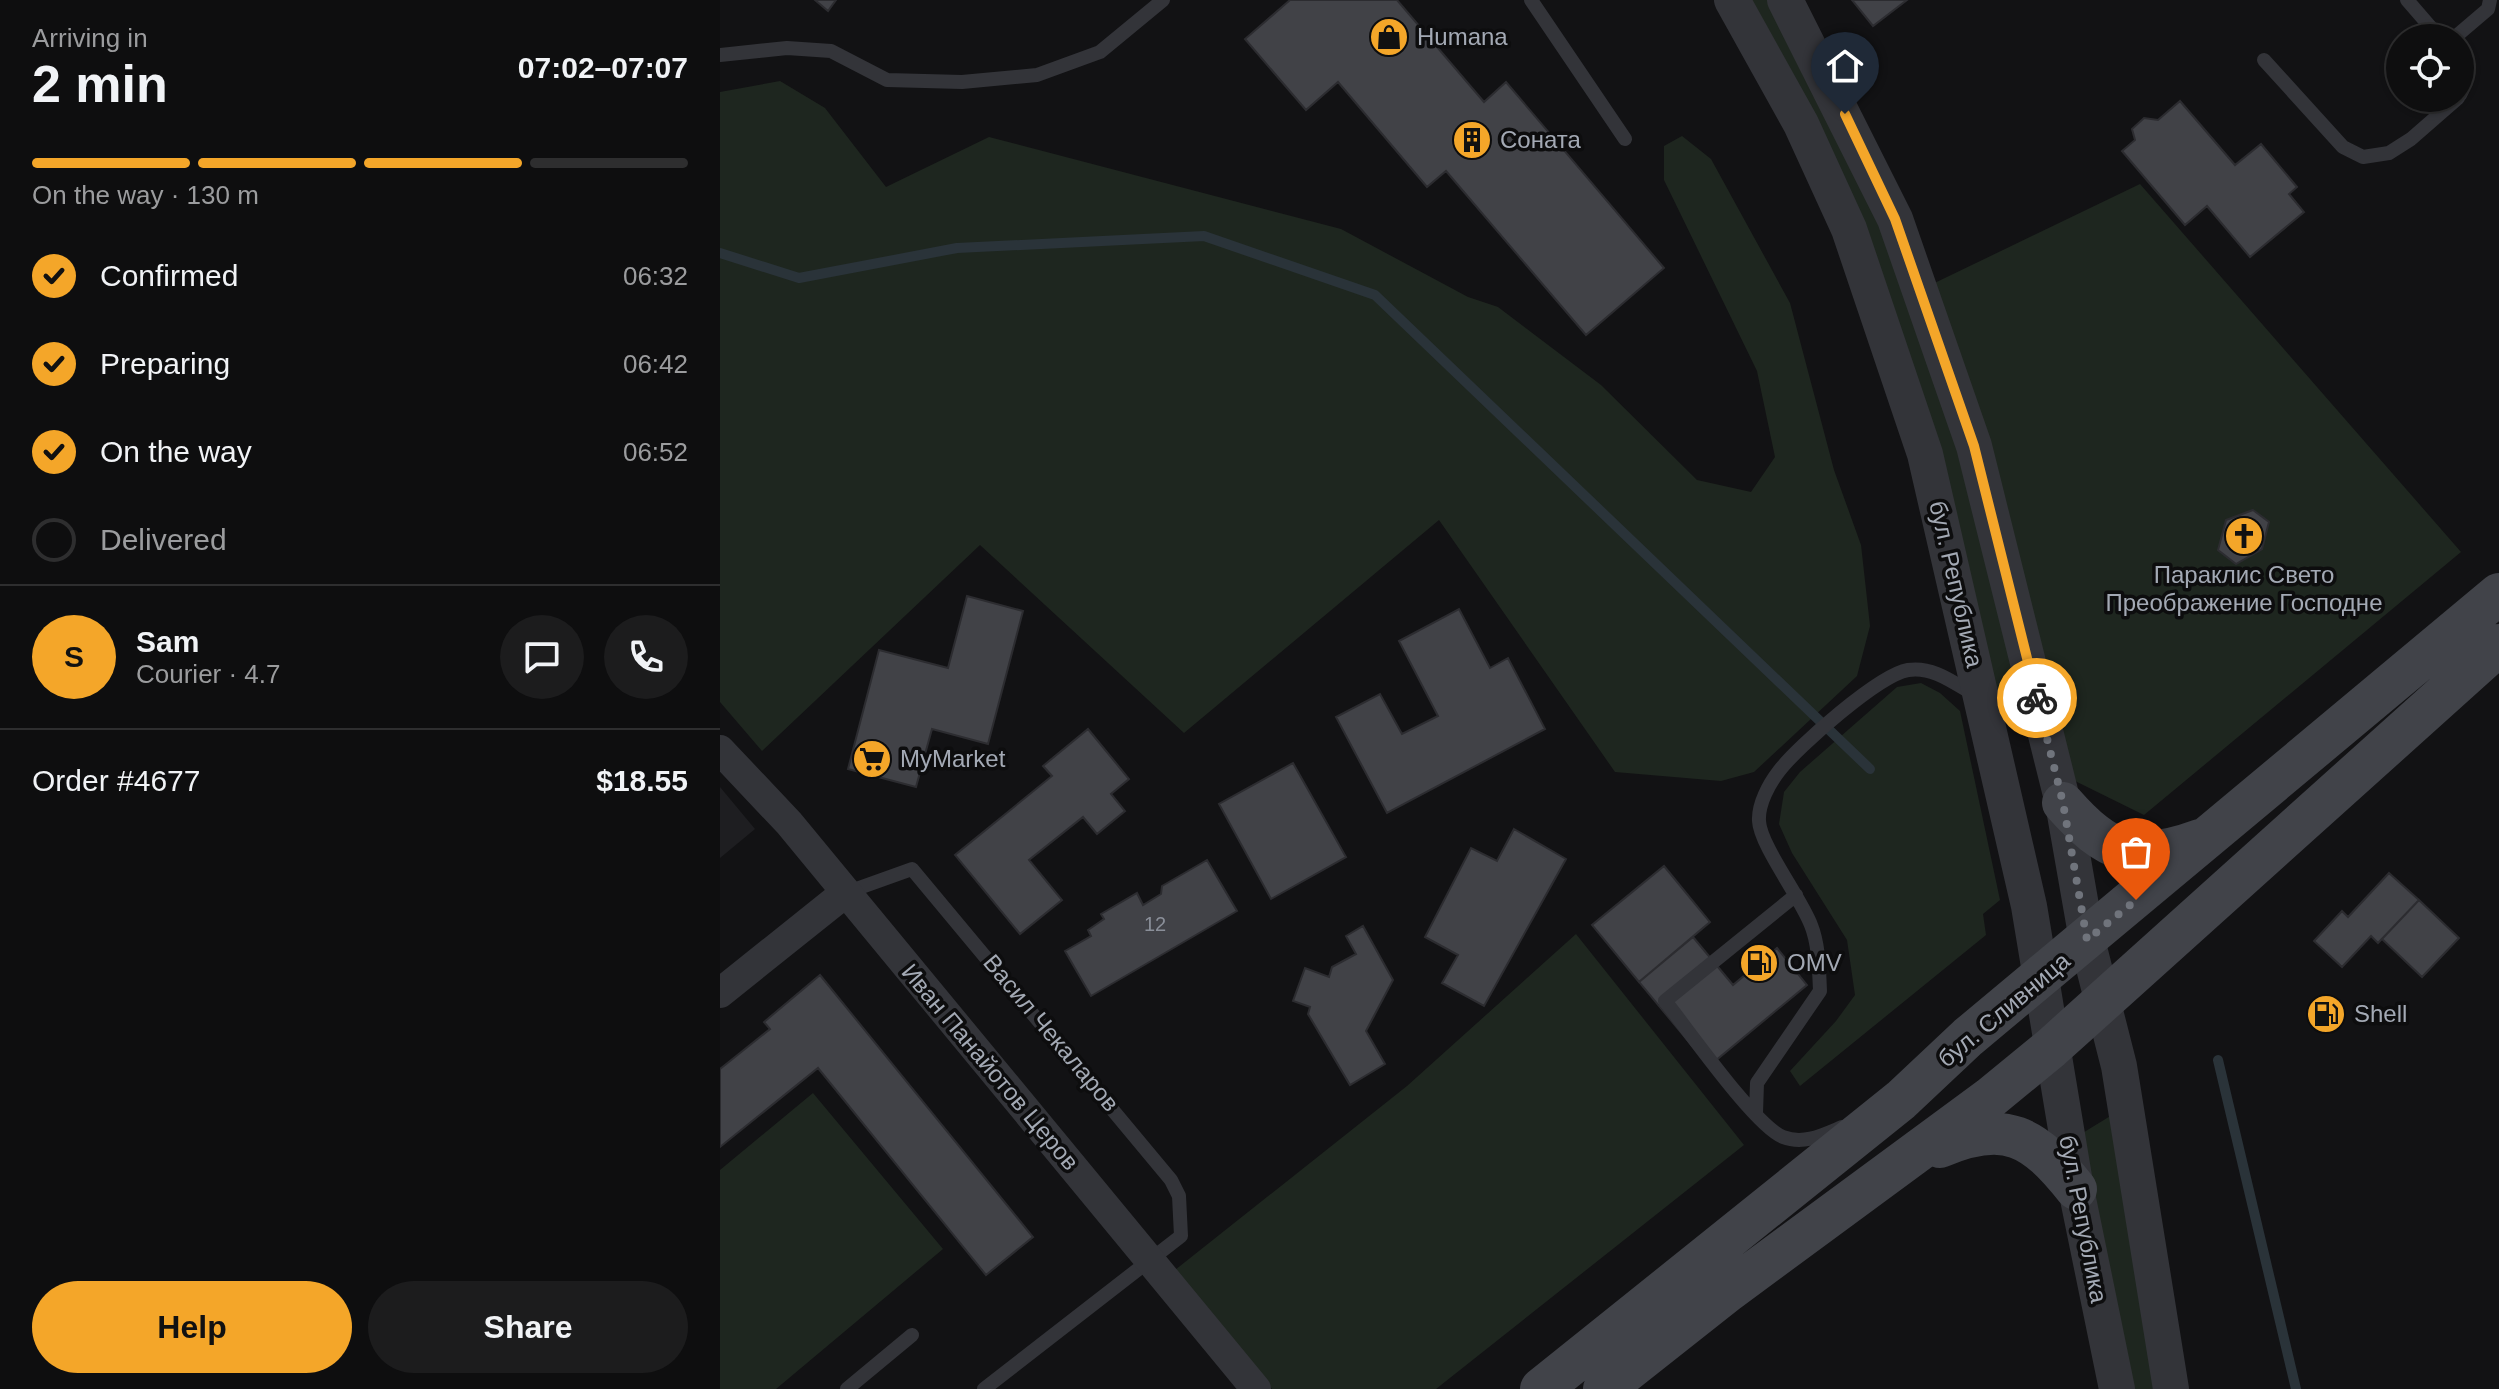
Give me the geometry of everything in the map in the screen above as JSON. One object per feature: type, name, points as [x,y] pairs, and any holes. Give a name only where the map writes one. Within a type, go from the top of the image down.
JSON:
[{"type":"main road","name":"бул. Сливница","points":[[1541,1389],[1901,1100],[1968,1037],[2499,594]]},
{"type":"main road","points":[[1604,1389],[1888,1171],[1990,1098],[2051,1048],[2490,661]]},
{"type":"main road","points":[[2063,803],[2089,832],[2128,852],[2154,854],[2212,836]]},
{"type":"main road","points":[[1888,1171],[1972,1133],[1993,1132],[2013,1134],[2031,1143],[2052,1160],[2076,1189]]},
{"type":"street","name":"бул. Република","points":[[1732,0],[1801,124],[1849,229],[1925,454],[2029,906],[2076,1189],[2117,1389]]},
{"type":"street","name":"бул. Република","points":[[1785,0],[1895,219],[1970,432],[2063,803],[2087,940],[2119,1066],[2171,1389]]},
{"type":"street","name":"Иван Панайотов Церов","points":[[720,750],[789,823],[1256,1389]]},
{"type":"street","points":[[720,993],[845,893]]},
{"type":"lane","points":[[720,55],[787,48],[831,51],[887,80],[962,82],[1037,75],[1100,52],[1163,0]]},
{"type":"lane","points":[[1531,0],[1625,139]]},
{"type":"lane","points":[[2407,0],[2428,24]]},
{"type":"lane","points":[[2469,24],[2489,5],[2499,22]]},
{"type":"lane","points":[[2264,60],[2343,147],[2363,157],[2389,153],[2411,139],[2441,112]]},
{"type":"lane","points":[[1756,1113],[1757,1083],[1820,991],[1812,926],[1759,822],[1764,796],[1780,770],[1799,751],[1864,693],[1892,673],[1911,669],[1935,671],[1983,701]]},
{"type":"lane","name":"Васил Чекаларов","points":[[845,893],[912,869],[1022,998],[1171,1180],[1179,1196],[1181,1236],[1151,1260]]},
{"type":"lane","points":[[1796,895],[1665,1001],[1756,1113],[1782,1137],[1813,1140],[1901,1100]]},
{"type":"lane","points":[[984,1389],[1151,1260]]},
{"type":"lane","points":[[847,1389],[912,1335]]},
{"type":"shaded area","points":[[1732,0],[1785,0],[1920,290],[2140,184],[2461,552],[2144,815],[2073,780],[2041,714],[1988,719],[1849,229]]},
{"type":"shaded area","points":[[780,81],[825,108],[886,187],[989,137],[1341,229],[1468,297],[1498,307],[1601,385],[1697,480],[1751,492],[1775,457],[1757,371],[1664,180],[1664,146],[1682,136],[1711,159],[1790,303],[1834,470],[1861,545],[1870,626],[1857,676],[1754,772],[1721,781],[1615,772],[1439,520],[1184,733],[980,545],[762,751],[720,702],[720,92]]},
{"type":"shaded area","points":[[1921,683],[1940,693],[1960,711],[2000,900],[1983,914],[1986,935],[1800,1086],[1790,1071],[1836,1021],[1855,995],[1847,940],[1792,853],[1779,824],[1784,792],[1800,772],[1897,687]]},
{"type":"shaded area","points":[[720,787],[755,829],[720,858]]},
{"type":"shaded area","points":[[1576,934],[1744,1145],[1436,1389],[1272,1389],[1175,1270],[1407,1086]]},
{"type":"shaded area","points":[[813,1093],[943,1249],[776,1389],[720,1389],[720,1170]]},
{"type":"shaded area","points":[[2125,1107],[2171,1389],[2117,1389],[2068,1142]]},
{"type":"building","points":[[815,0],[836,0],[828,11]]},
{"type":"building","name":"Соната","points":[[1290,0],[1397,0],[1484,102],[1506,82],[1664,268],[1586,335],[1446,171],[1427,187],[1338,82],[1306,110],[1245,39]]},
{"type":"building","points":[[1852,0],[1907,0],[1873,26]]},
{"type":"building","points":[[2180,101],[2235,165],[2261,144],[2297,187],[2289,194],[2304,212],[2250,257],[2207,206],[2185,225],[2122,151],[2135,140],[2132,129],[2144,118],[2158,120]]},
{"type":"building","name":"Параклис Свето Преображение Господне","points":[[2253,510],[2269,522],[2262,549],[2236,564],[2218,550],[2226,520]]},
{"type":"building","points":[[967,596],[1023,611],[988,744],[932,729],[916,787],[848,769],[879,650],[948,668]]},
{"type":"building","points":[[1459,609],[1490,668],[1508,658],[1545,729],[1387,813],[1336,717],[1380,694],[1402,734],[1438,716],[1399,641]]},
{"type":"building","points":[[1088,729],[1129,779],[1111,794],[1125,811],[1097,834],[1083,817],[1029,860],[1062,900],[1020,934],[955,855],[1052,776],[1043,766]]},
{"type":"building","points":[[1293,763],[1346,857],[1271,899],[1219,804]]},
{"type":"building","points":[[1514,829],[1566,859],[1484,1006],[1442,983],[1458,955],[1425,937],[1471,848],[1497,861]]},
{"type":"building","points":[[1207,860],[1237,911],[1091,996],[1065,951],[1091,936],[1088,930],[1104,919],[1101,914],[1137,893],[1143,905],[1161,894],[1162,886]]},
{"type":"building","points":[[1664,866],[1710,922],[1639,982],[1592,925]]},
{"type":"building","points":[[2389,873],[2419,900],[2378,943],[2371,936],[2342,967],[2314,941],[2342,911],[2348,917]]},
{"type":"building","points":[[2419,900],[2459,938],[2422,977],[2382,939]]},
{"type":"building","points":[[1363,926],[1393,980],[1366,1031],[1385,1064],[1350,1085],[1308,1014],[1310,1007],[1293,1001],[1305,968],[1329,977],[1332,967],[1356,954],[1346,936]]},
{"type":"building","points":[[1693,937],[1733,985],[1777,948],[1807,985],[1709,1066],[1639,982]]},
{"type":"building","points":[[820,975],[1033,1237],[986,1275],[818,1068],[720,1147],[720,1069],[770,1029],[764,1022]]},
{"type":"waterway","points":[[720,253],[799,278],[957,248],[1204,236],[1375,295],[1870,769]]},
{"type":"waterway","points":[[2218,1060],[2296,1389]]},
{"type":"way so far","points":[[2037,698],[2063,803],[2087,940],[2136,900]]},
{"type":"place","name":"Humana","points":[[1389,37]]},
{"type":"place","name":"Соната","points":[[1472,140]]},
{"type":"place","name":"Параклис Свето Преображение Господне","points":[[2244,536]]},
{"type":"place","name":"MyMarket","points":[[872,759]]},
{"type":"place","name":"OMV","points":[[1759,963]]},
{"type":"place","name":"Shell","points":[[2326,1014]]},
{"type":"route","points":[[1845,114],[1895,219],[1974,446],[2037,698]]}]
